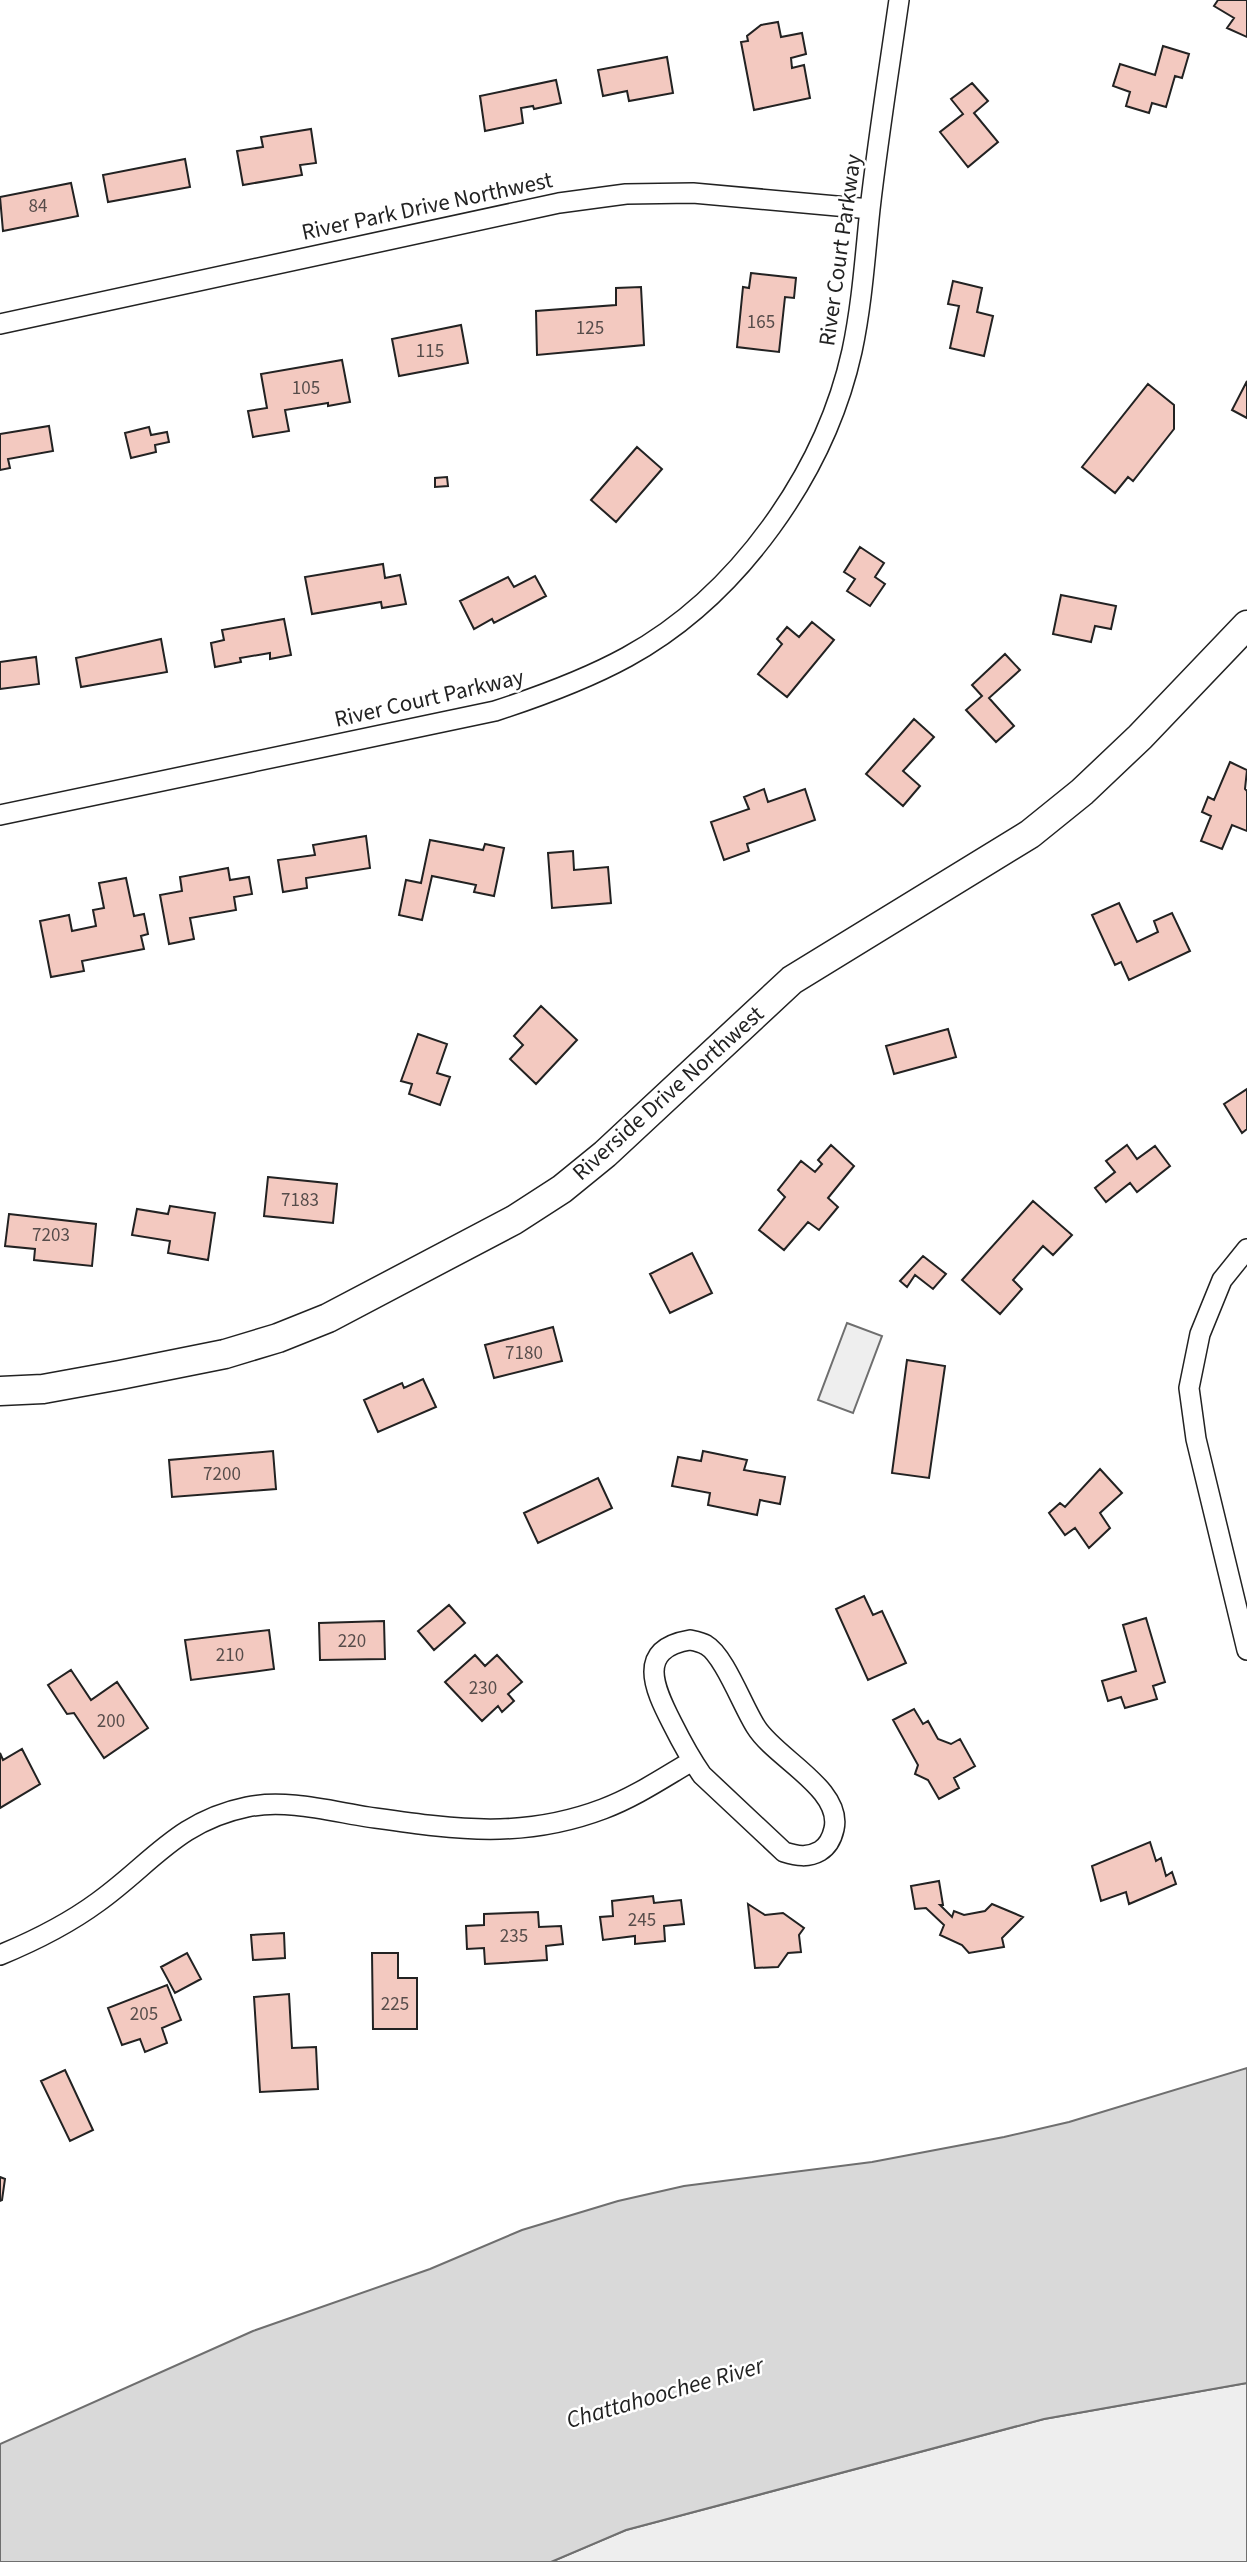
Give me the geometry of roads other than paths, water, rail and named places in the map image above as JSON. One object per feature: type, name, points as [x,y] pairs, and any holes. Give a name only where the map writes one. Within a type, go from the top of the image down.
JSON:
[{"type":"street","name":"River Court Parkway","points":[[0,815],[495,711],[561,690],[629,656],[668,629],[729,577],[768,532],[806,475],[832,416],[852,353],[863,295],[870,209],[899,0]]},
{"type":"street","name":"River Park Drive Northwest","points":[[0,324],[559,202],[626,194],[693,193],[870,209]]},
{"type":"street","name":"Riverside Drive Northwest","points":[[0,1391],[43,1389],[120,1375],[225,1354],[278,1338],[328,1318],[514,1220],[562,1189],[606,1154],[792,980],[1030,834],[1082,792],[1140,737],[1246,628]]},
{"type":"street","points":[[1247,1248],[1222,1280],[1200,1334],[1189,1388],[1196,1439],[1247,1650]]},
{"type":"street","points":[[690,1640],[707,1645],[718,1656],[757,1729],[831,1800],[837,1818],[832,1838],[822,1850],[809,1856],[784,1852],[702,1775],[692,1761],[655,1692],[652,1670],[660,1654],[673,1643],[690,1640]]},
{"type":"street","points":[[0,1955],[37,1939],[97,1902],[180,1833],[220,1813],[251,1806],[282,1804],[457,1829],[524,1829],[562,1822],[604,1808],[639,1792],[692,1761]]},
{"type":"water","name":"Chattahoochee River","points":[[1247,2068],[1247,2383],[1044,2419],[626,2530],[551,2562],[0,2562],[0,2444],[253,2331],[430,2269],[522,2230],[618,2201],[684,2186],[872,2162],[1004,2137],[1069,2122]]}]
